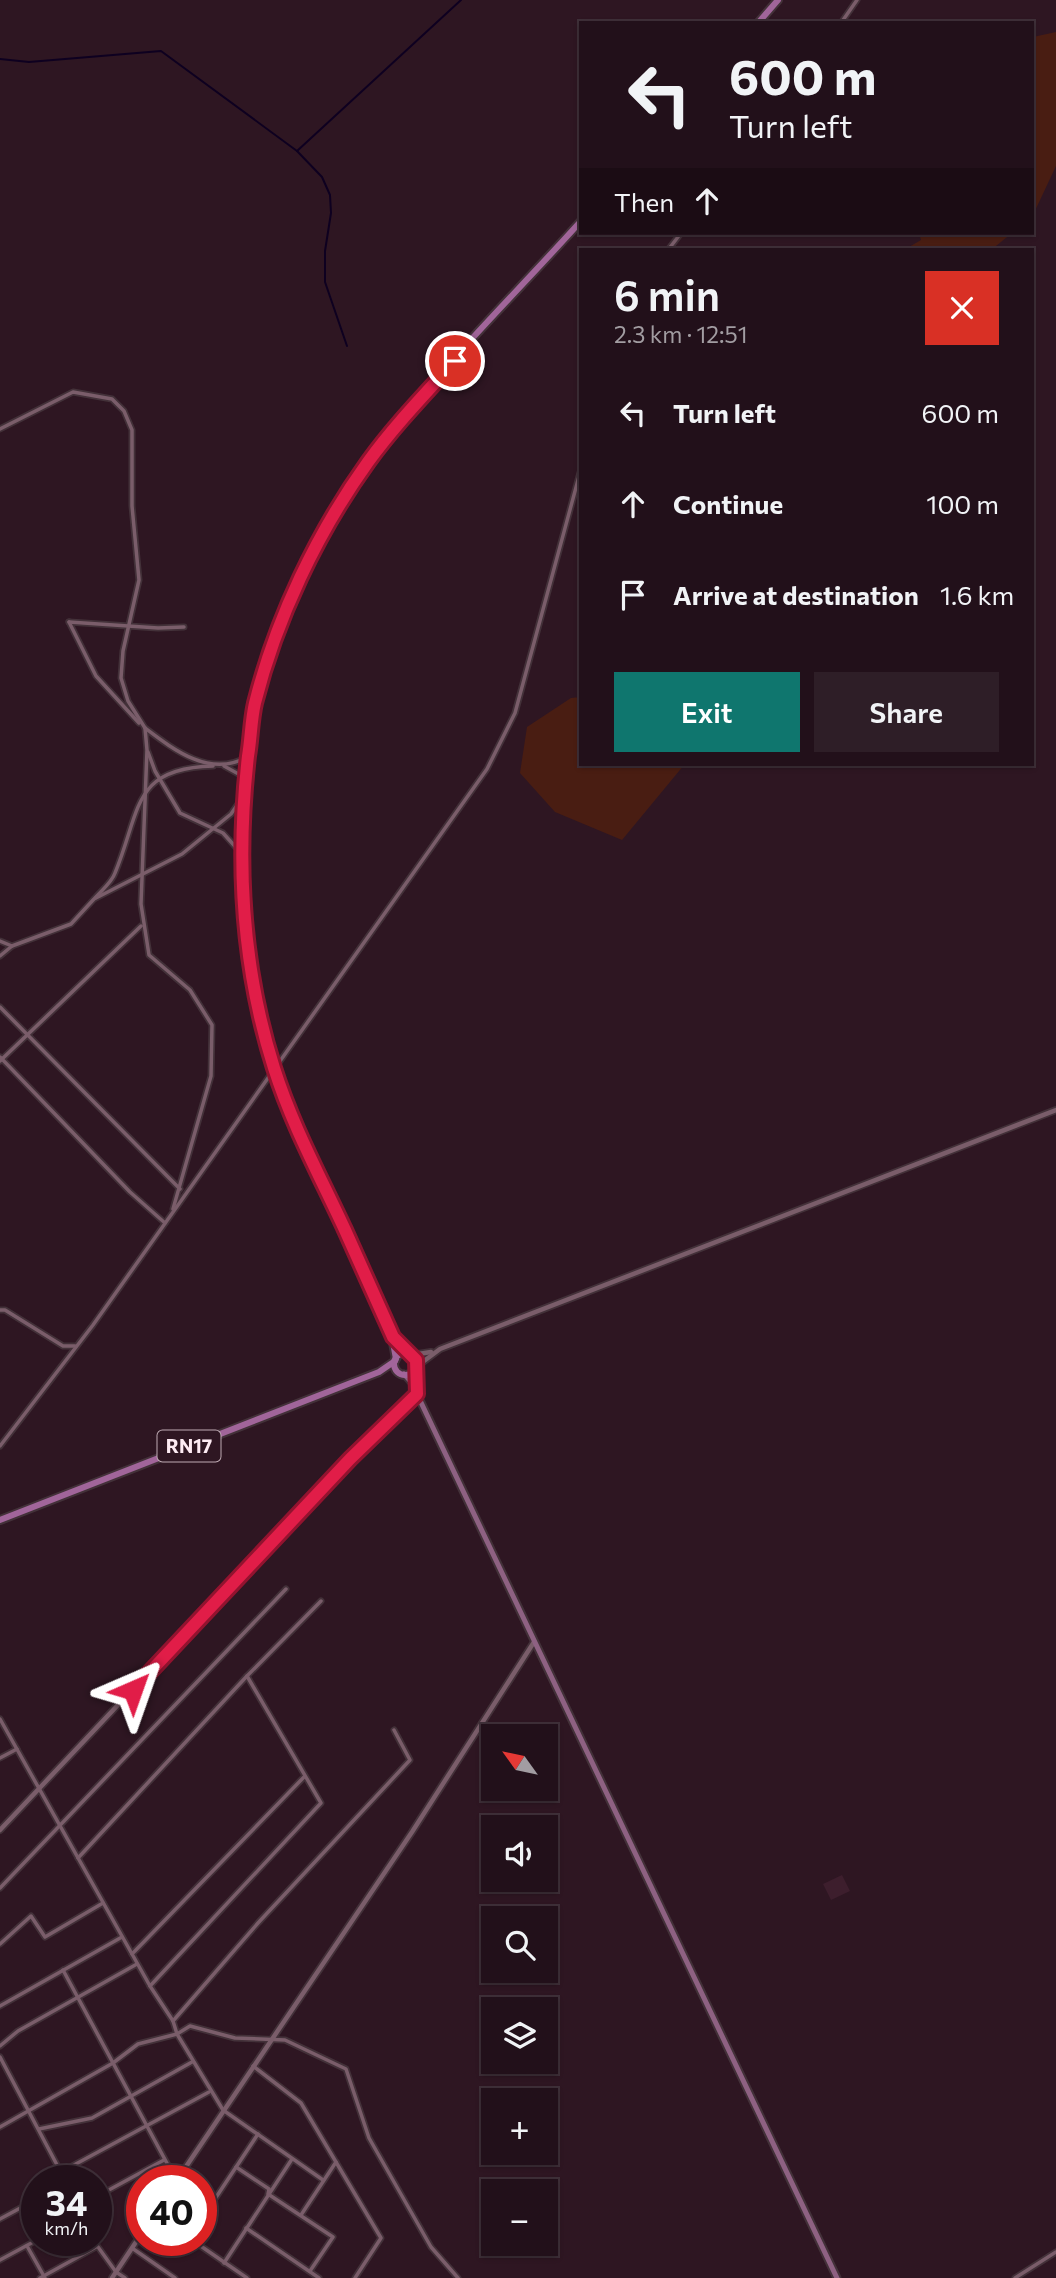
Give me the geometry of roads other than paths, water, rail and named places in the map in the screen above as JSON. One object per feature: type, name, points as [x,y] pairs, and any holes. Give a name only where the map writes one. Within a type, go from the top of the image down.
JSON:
[{"type":"main road","points":[[760,21],[778,0]]},
{"type":"main road","points":[[417,1391],[415,1368],[410,1354],[393,1337],[297,1132],[260,1021],[249,961],[242,854],[248,756],[255,706],[272,645],[317,545],[343,500],[400,422],[579,223]]},
{"type":"main road","points":[[393,1337],[395,1360],[401,1373],[417,1391],[837,2278]]},
{"type":"main road","points":[[395,1360],[410,1354]]},
{"type":"main road","name":"RN17","points":[[0,1520],[379,1373],[395,1360]]},
{"type":"main road","points":[[401,1373],[415,1368]]},
{"type":"main road","name":"RN17","points":[[379,1373],[401,1373]]},
{"type":"street","points":[[842,21],[857,0]]},
{"type":"street","points":[[0,429],[74,392],[112,399],[124,411],[132,430],[132,506],[139,580],[128,625],[121,678],[128,701],[145,728],[147,750],[141,904],[149,955],[190,990],[212,1025],[211,1076],[180,1189],[170,1215]]},
{"type":"street","points":[[0,1446],[76,1346],[275,1071],[487,769],[515,713],[579,476]]},
{"type":"street","points":[[184,626],[69,622],[96,676],[145,728],[190,759],[222,765],[236,770],[246,779]]},
{"type":"street","points":[[147,750],[158,777],[180,813],[223,833],[242,854]]},
{"type":"street","points":[[0,956],[12,946],[71,924],[94,899],[115,875],[124,841],[147,789],[158,777],[183,766],[222,765],[248,756]]},
{"type":"street","points":[[94,899],[182,854],[210,828],[231,814],[245,795]]},
{"type":"street","points":[[141,926],[1,1059],[130,1192],[164,1223]]},
{"type":"street","points":[[0,941],[12,946]]},
{"type":"street","points":[[0,1007],[180,1189]]},
{"type":"street","points":[[410,1354],[435,1351],[1056,1110]]},
{"type":"street","points":[[0,1310],[5,1310],[62,1346],[76,1346]]},
{"type":"street","points":[[415,1368],[435,1351]]},
{"type":"street","points":[[0,1830],[417,1391]]},
{"type":"street","points":[[0,1888],[59,1823],[167,1715],[286,1589]]},
{"type":"street","points":[[78,1858],[247,1676],[321,1601]]},
{"type":"street","points":[[186,2165],[412,1832],[534,1642]]},
{"type":"street","points":[[150,1986],[321,1802],[247,1676]]},
{"type":"street","points":[[0,1719],[137,1964],[173,2021],[177,2034],[209,2092],[223,2110],[324,2180]]},
{"type":"street","points":[[173,2021],[258,1923],[410,1760],[394,1730]]},
{"type":"street","points":[[0,1758],[17,1749]]},
{"type":"street","points":[[132,1954],[304,1777]]},
{"type":"street","points":[[0,1944],[31,1916],[45,1937],[103,1903]]},
{"type":"street","points":[[0,2006],[122,1937]]},
{"type":"street","points":[[0,2046],[18,2031],[137,1964]]},
{"type":"street","points":[[63,1970],[167,2165]]},
{"type":"street","points":[[0,2127],[113,2063],[138,2043],[177,2034],[190,2026],[235,2038],[285,2040],[309,2049],[346,2069],[369,2138],[431,2248],[458,2278]]},
{"type":"street","points":[[0,2057],[57,2165]]},
{"type":"street","points":[[39,2129],[92,2118],[192,2062]]},
{"type":"street","points":[[253,2066],[301,2103],[382,2238],[355,2278]]},
{"type":"street","points":[[74,2165],[209,2092]]},
{"type":"street","points":[[217,2196],[258,2134]]},
{"type":"street","points":[[224,2263],[292,2159]]},
{"type":"street","points":[[112,2188],[164,2160]]},
{"type":"street","points":[[301,2216],[336,2162]]},
{"type":"street","points":[[236,2167],[269,2189],[268,2194]]},
{"type":"street","points":[[268,2194],[333,2237],[310,2272]]},
{"type":"street","points":[[0,2219],[21,2208]]},
{"type":"street","points":[[246,2228],[319,2278]]},
{"type":"street","points":[[0,2260],[21,2248]]},
{"type":"street","points":[[1015,2278],[1056,2252]]},
{"type":"street","points":[[32,2256],[43,2277],[80,2256]]},
{"type":"street","points":[[103,2256],[116,2272],[125,2278]]},
{"type":"street","points":[[112,2278],[127,2256]]},
{"type":"street","points":[[142,2256],[167,2276],[175,2278]]},
{"type":"street","points":[[214,2256],[247,2278]]},
{"type":"waterway","points":[[297,151],[461,0]]},
{"type":"waterway","points":[[0,59],[29,62],[161,51],[297,151],[322,177],[330,195],[325,282],[347,346]]}]
